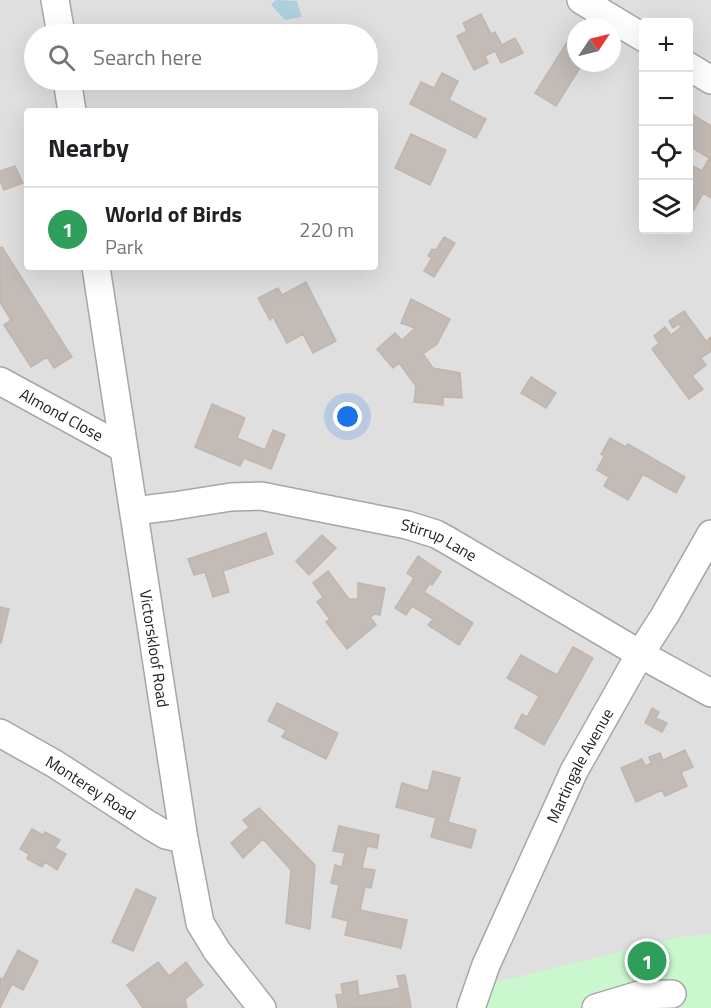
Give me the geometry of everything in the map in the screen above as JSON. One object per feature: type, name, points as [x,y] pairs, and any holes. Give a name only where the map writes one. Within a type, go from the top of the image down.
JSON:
[{"type":"street","points":[[55,0],[59,24]]},
{"type":"street","points":[[581,0],[639,35]]},
{"type":"street","points":[[693,69],[711,80]]},
{"type":"street","points":[[69,90],[72,108]]},
{"type":"street","name":"Victorskloof Road","points":[[96,270],[184,839],[200,922],[217,951],[262,1008]]},
{"type":"street","name":"Almond Close","points":[[0,381],[123,448]]},
{"type":"street","name":"Stirrup Lane","points":[[134,511],[231,497],[261,496],[407,525],[436,534],[711,693]]},
{"type":"street","name":"Martingale Avenue","points":[[477,1006],[486,965],[574,771],[711,534]]},
{"type":"street","name":"Monterey Road","points":[[0,733],[55,764],[166,835],[184,839]]},
{"type":"street","points":[[596,1008],[639,996],[672,994]]},
{"type":"shaded area","points":[[0,0],[711,0],[711,1008],[0,1008]]},
{"type":"green space","points":[[711,934],[711,1008],[481,1008],[487,984],[680,937]]},
{"type":"water","points":[[276,0],[297,1],[302,17],[285,20],[271,5]]},
{"type":"building","points":[[481,14],[491,34],[495,32],[502,45],[515,38],[523,53],[501,63],[495,51],[485,56],[488,63],[474,70],[457,36],[467,31],[463,23]]},
{"type":"building","points":[[567,43],[567,72],[577,72],[556,106],[535,93]]},
{"type":"building","points":[[442,73],[458,81],[449,100],[486,119],[476,138],[410,104],[421,82],[434,88]]},
{"type":"building","points":[[693,115],[711,126],[711,198],[703,193],[694,210],[693,166],[702,171],[709,158],[693,148]]},
{"type":"building","points":[[411,134],[446,150],[430,185],[395,168]]},
{"type":"building","points":[[15,166],[23,183],[4,190],[0,180],[0,171]]},
{"type":"building","points":[[444,237],[455,243],[434,277],[424,271],[432,258],[428,256],[432,249],[436,250]]},
{"type":"building","points":[[2,247],[72,357],[54,368],[47,357],[31,367],[4,325],[11,320],[0,302],[0,248]]},
{"type":"building","points":[[306,282],[336,341],[313,353],[303,334],[287,343],[273,317],[270,320],[258,298],[278,288],[282,295]]},
{"type":"building","points":[[411,299],[450,319],[437,344],[423,354],[433,368],[460,373],[462,398],[443,397],[443,405],[414,402],[416,386],[399,363],[393,368],[377,349],[395,333],[402,340],[415,328],[401,323]]},
{"type":"building","points":[[684,311],[706,341],[711,337],[711,351],[701,358],[706,365],[692,376],[703,389],[689,399],[652,349],[659,343],[654,336],[665,327],[671,335],[681,327],[679,324],[673,328],[669,321]]},
{"type":"building","points":[[531,377],[556,393],[546,408],[521,393]]},
{"type":"building","points":[[212,404],[245,418],[237,438],[265,450],[273,430],[285,435],[271,469],[244,458],[240,466],[195,447]]},
{"type":"building","points":[[610,438],[626,447],[628,444],[685,477],[676,493],[643,474],[628,500],[604,486],[609,477],[597,470],[604,456],[601,454]]},
{"type":"building","points":[[266,533],[273,554],[223,571],[229,592],[213,597],[205,572],[194,575],[188,559]]},
{"type":"building","points":[[322,535],[336,548],[309,575],[296,561]]},
{"type":"building","points":[[418,556],[441,572],[424,592],[473,623],[459,645],[428,625],[433,619],[412,606],[406,615],[395,608],[414,578],[407,573]]},
{"type":"building","points":[[328,571],[349,599],[358,599],[358,583],[385,588],[380,615],[375,614],[370,617],[376,625],[347,649],[326,622],[330,619],[317,602],[323,597],[313,583]]},
{"type":"building","points":[[0,607],[9,609],[1,643],[0,642]]},
{"type":"building","points":[[573,647],[593,658],[544,745],[515,728],[522,714],[527,717],[539,696],[507,678],[521,655],[557,675]]},
{"type":"building","points":[[277,703],[338,733],[326,759],[282,737],[286,730],[268,721]]},
{"type":"building","points":[[652,708],[659,712],[656,718],[667,723],[662,732],[645,723]]},
{"type":"building","points":[[685,750],[693,767],[681,772],[687,786],[665,796],[662,790],[636,802],[621,768],[642,759],[645,766],[651,763],[649,757],[660,753],[663,760]]},
{"type":"building","points":[[433,771],[460,778],[448,822],[476,830],[471,848],[431,837],[436,818],[396,807],[402,783],[428,791]]},
{"type":"building","points":[[259,808],[315,865],[310,929],[286,923],[291,870],[263,839],[243,858],[231,843],[249,827],[243,820]]},
{"type":"building","points":[[339,826],[379,835],[377,848],[367,846],[362,868],[375,870],[371,888],[365,887],[360,910],[407,920],[401,948],[345,935],[348,921],[332,917],[339,885],[331,883],[335,865],[342,867],[345,853],[333,851]]},
{"type":"building","points":[[32,829],[43,835],[45,832],[60,840],[55,848],[66,854],[57,870],[45,862],[42,867],[27,859],[29,854],[20,849]]},
{"type":"building","points":[[136,889],[156,898],[133,951],[112,942]]},
{"type":"building","points":[[18,950],[38,961],[23,990],[12,984],[0,1008],[0,978],[3,979]]},
{"type":"building","points":[[158,962],[169,976],[186,962],[203,985],[185,999],[187,1008],[143,1008],[127,985]]},
{"type":"building","points":[[405,975],[411,1007],[338,1008],[336,995],[343,994],[341,984],[357,981],[359,996],[400,988],[397,976]]},
{"type":"place","name":"World of Birds","points":[[647,961]]}]
